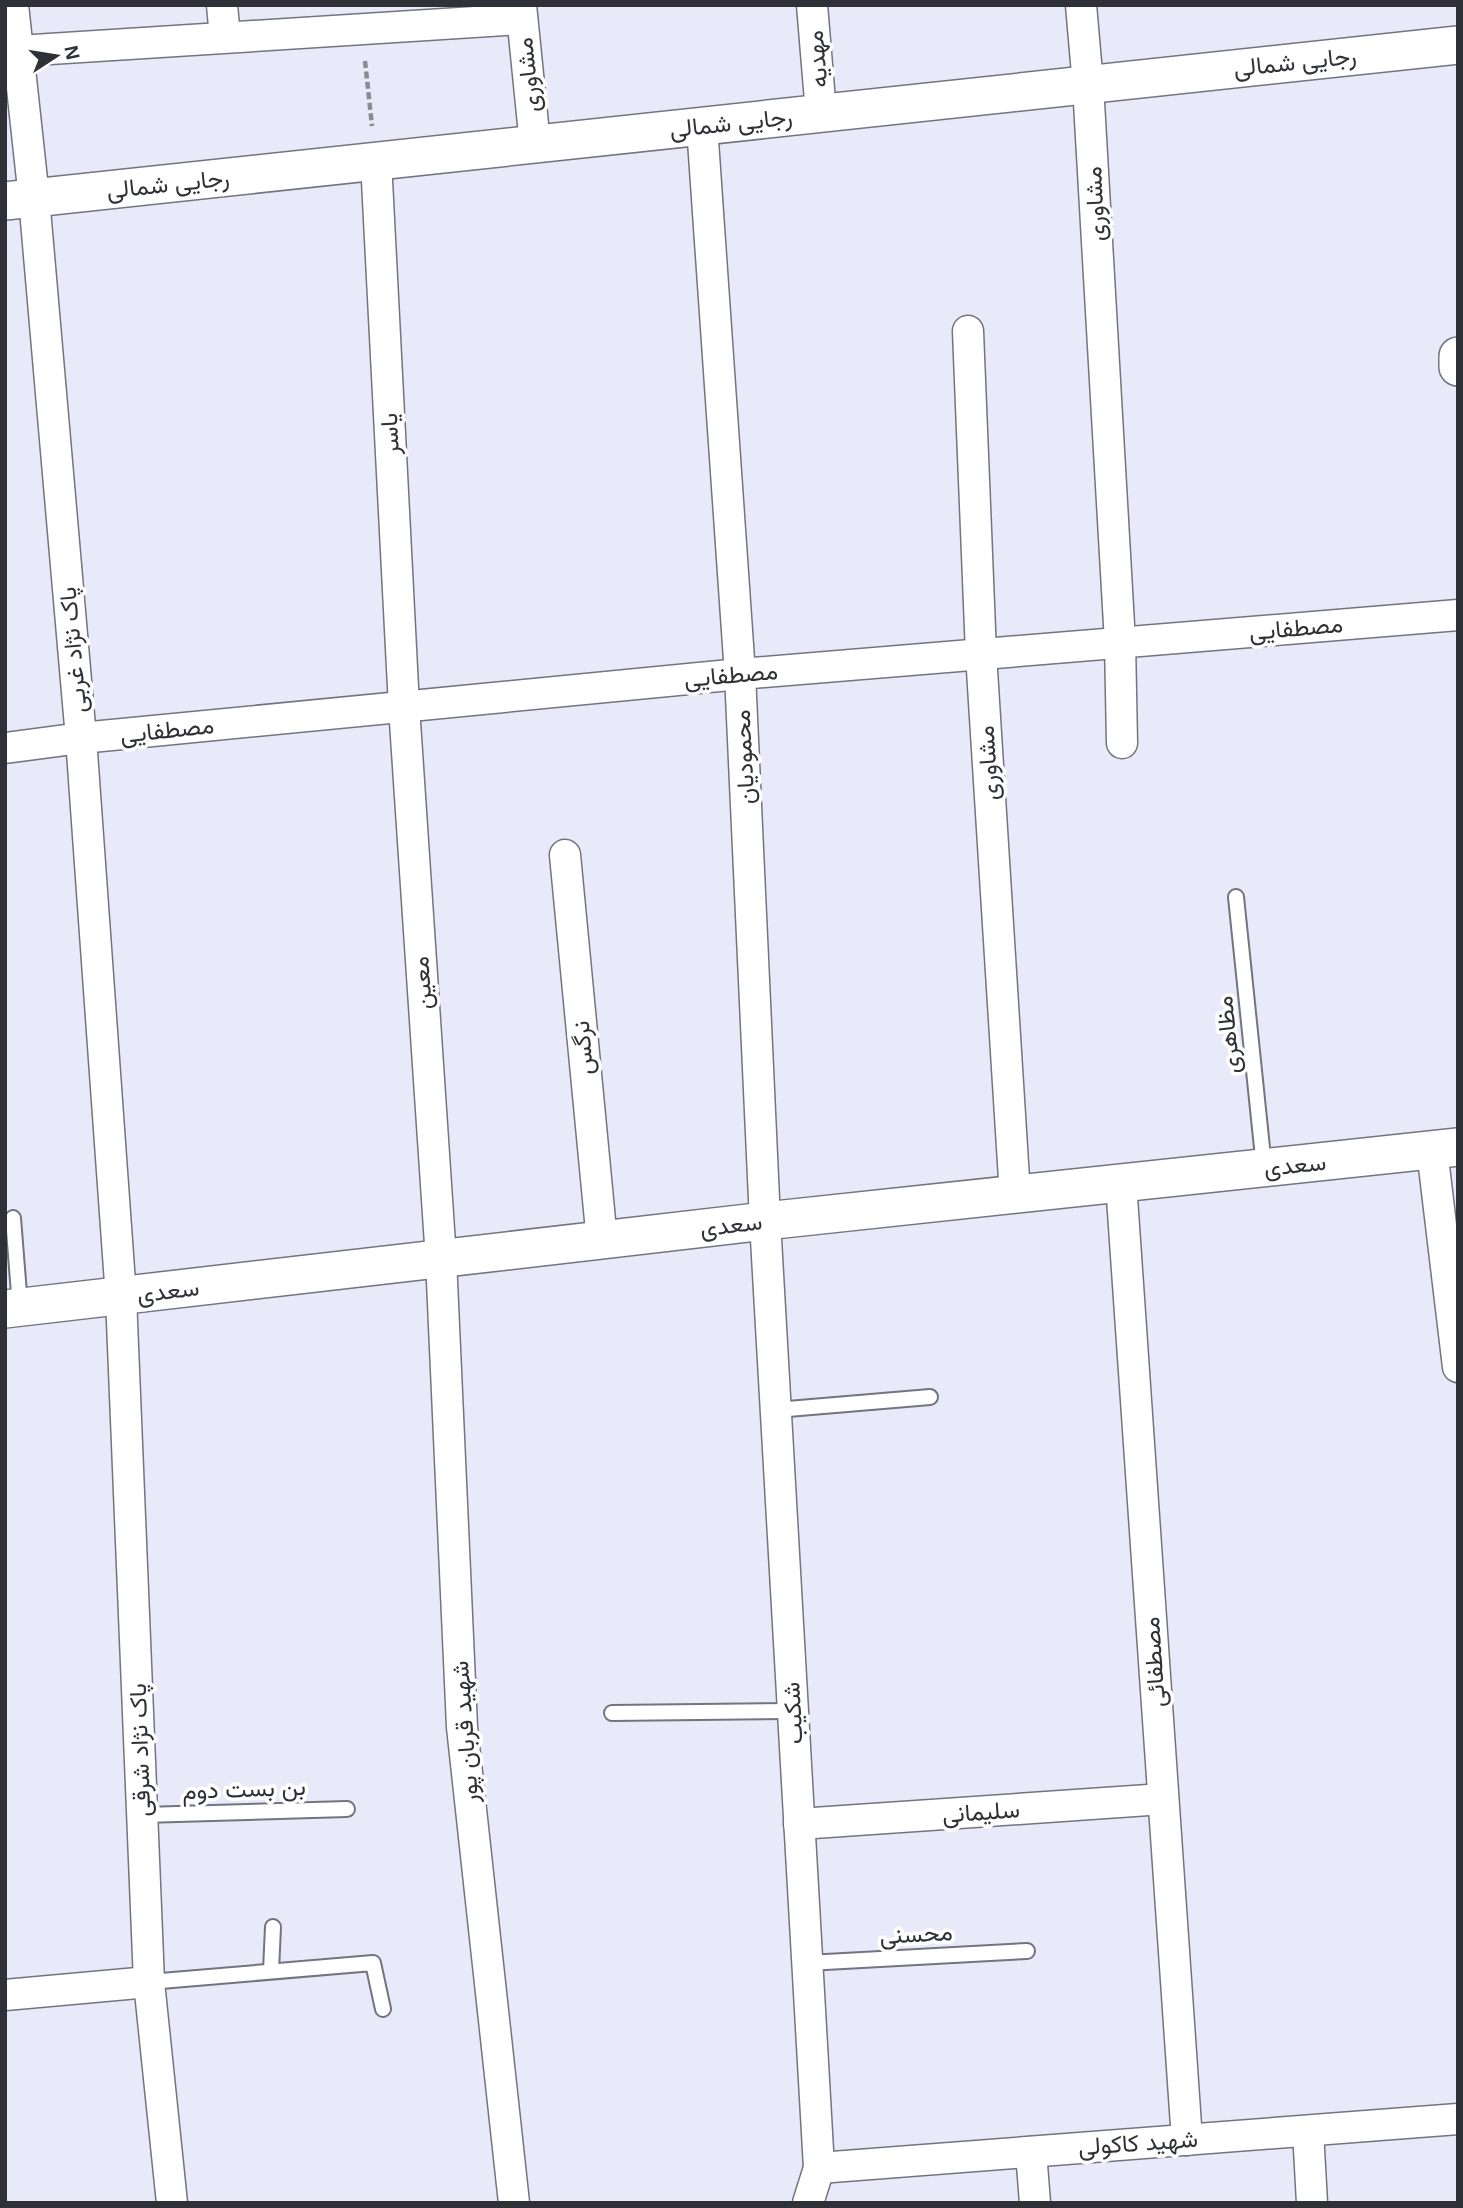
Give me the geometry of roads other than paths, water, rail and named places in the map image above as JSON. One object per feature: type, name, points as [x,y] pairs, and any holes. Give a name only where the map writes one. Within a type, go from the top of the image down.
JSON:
[{"type":"street","name":"پاک نژاد غربی","points":[[13,5],[18,51],[20,200],[81,738],[121,1297]]},
{"type":"street","points":[[222,5],[225,37]]},
{"type":"street","name":"مهدیه","points":[[812,5],[821,113]]},
{"type":"street","name":"مشاوری","points":[[1081,5],[1120,642],[1122,743]]},
{"type":"street","points":[[18,51],[361,29],[521,12]]},
{"type":"street","name":"مشاوری","points":[[521,12],[535,144]]},
{"type":"street","name":"رجایی شمالی","points":[[20,200],[1458,45]]},
{"type":"street","name":"محمودیان","points":[[702,126],[740,674],[765,1221]]},
{"type":"street","name":"یاسر","points":[[376,161],[404,707]]},
{"type":"street","name":"مشاوری","points":[[968,331],[981,654],[1015,1195]]},
{"type":"street","points":[[1458,356],[1458,367]]},
{"type":"street","name":"مصطفایی","points":[[5,748],[81,738],[740,674],[1458,615]]},
{"type":"street","name":"معین","points":[[404,707],[441,1259]]},
{"type":"street","name":"نرگس","points":[[565,855],[602,1241]]},
{"type":"street","points":[[1445,1148],[1458,1367]]},
{"type":"street","name":"سعدی","points":[[13,1308],[765,1221],[1445,1148]]},
{"type":"street","name":"مصطفائی","points":[[1121,1184],[1187,2140]]},
{"type":"street","name":"شکیب","points":[[765,1221],[819,2168],[808,2203]]},
{"type":"street","name":"شهید قربان پور","points":[[441,1259],[462,1727],[514,2203]]},
{"type":"street","name":"پاک نژاد شرقی","points":[[121,1297],[149,1982],[172,2203]]},
{"type":"street","name":"سلیمانی","points":[[799,1824],[1163,1799]]},
{"type":"street","points":[[5,1994],[149,1982]]},
{"type":"street","name":"شهید کاکولی","points":[[819,2168],[1458,2119]]},
{"type":"street","points":[[1308,2131],[1312,2203]]},
{"type":"street","points":[[1031,2152],[1035,2203]]},
{"type":"lane","name":"مظاهری","points":[[1236,897],[1265,1168]]},
{"type":"lane","points":[[13,1218],[13,1308]]},
{"type":"lane","points":[[776,1410],[930,1397]]},
{"type":"lane","points":[[612,1713],[793,1711]]},
{"type":"lane","name":"بن بست دوم","points":[[143,1815],[347,1809]]},
{"type":"lane","points":[[271,1971],[272,1927]]},
{"type":"lane","name":"محسنی","points":[[807,1963],[1027,1951]]},
{"type":"lane","points":[[149,1982],[373,1963],[383,2009]]}]
